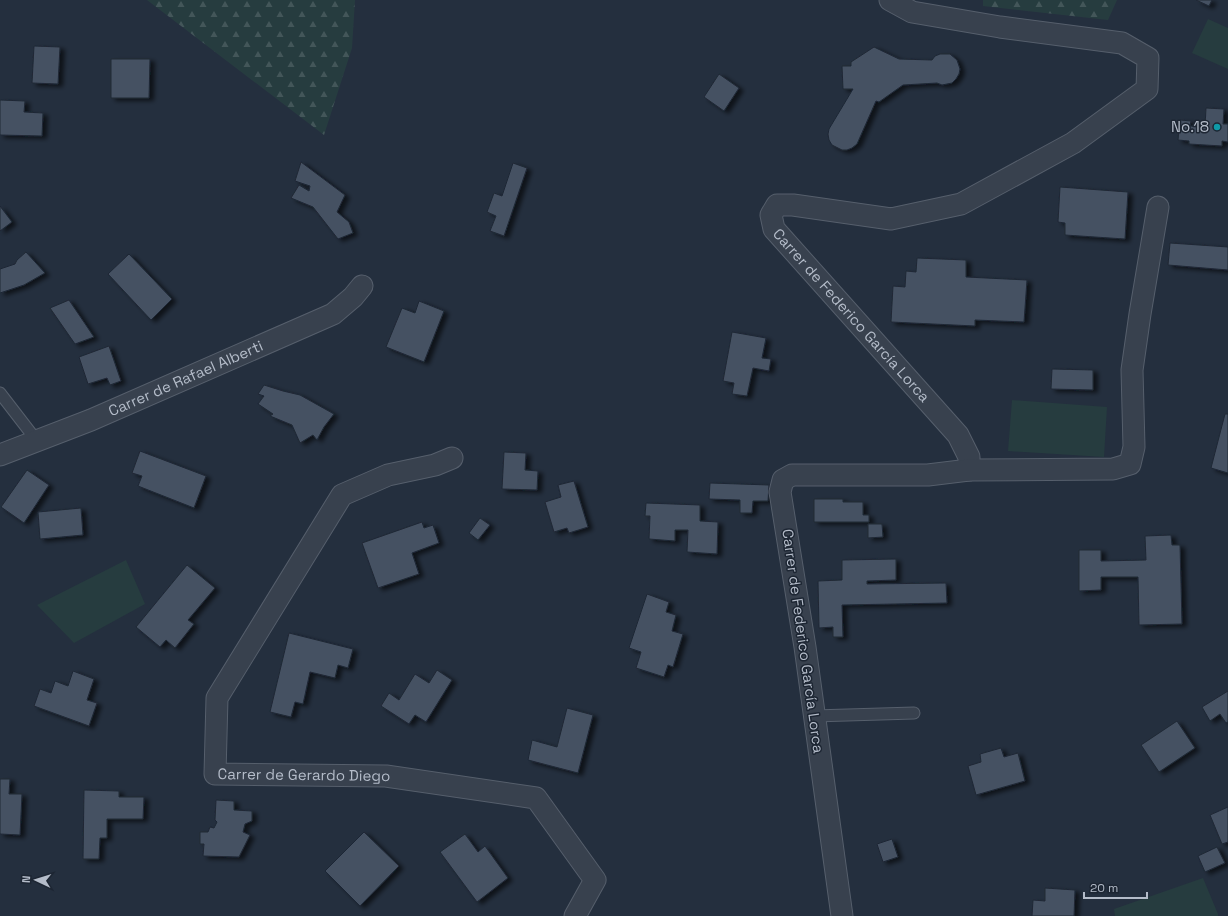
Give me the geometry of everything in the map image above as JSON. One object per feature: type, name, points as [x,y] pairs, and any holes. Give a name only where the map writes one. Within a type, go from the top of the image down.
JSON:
[{"type":"street","name":"Carrer de Federico García Lorca","points":[[890,0],[912,12],[1000,27],[1122,43],[1148,58],[1148,89],[1073,143],[961,204],[891,219],[793,205],[777,205],[771,215],[774,229],[958,435],[969,457],[969,470]]},
{"type":"street","name":"Carrer de Federico García Lorca","points":[[842,916],[805,647],[780,492],[783,480],[792,475],[928,475],[969,470],[1113,469],[1130,464],[1134,447],[1132,370],[1158,207]]},
{"type":"street","name":"Carrer de Rafael Alberti","points":[[0,455],[91,420],[332,314],[352,297],[362,286]]},
{"type":"street","name":"Carrer de Gerardo Diego","points":[[452,458],[435,465],[388,475],[342,495],[217,698],[216,774],[386,776],[536,798],[595,880],[575,916]]},
{"type":"lane","points":[[0,393],[37,440]]},
{"type":"lane","points":[[814,716],[914,713]]},
{"type":"green space","points":[[147,0],[355,0],[352,48],[324,135]]},
{"type":"green space","points":[[983,0],[1117,0],[1108,20],[983,6]]},
{"type":"green space","points":[[1208,19],[1228,28],[1228,69],[1192,53]]},
{"type":"green space","points":[[1012,400],[1107,407],[1104,457],[1008,451]]},
{"type":"green space","points":[[126,560],[145,604],[74,643],[37,605]]},
{"type":"green space","points":[[1203,878],[1218,916],[1115,916],[1114,909]]},
{"type":"building","points":[[1196,0],[1212,0],[1209,6]]},
{"type":"building","points":[[34,46],[60,47],[58,84],[32,83]]},
{"type":"building","points":[[874,47],[899,59],[932,60],[935,56],[940,54],[950,54],[957,60],[960,69],[959,74],[952,83],[942,85],[937,83],[903,85],[879,102],[876,101],[857,144],[847,150],[842,150],[832,145],[828,134],[829,129],[853,89],[843,89],[842,66],[851,66],[851,62]]},
{"type":"building","points":[[111,59],[150,59],[149,98],[111,98]]},
{"type":"building","points":[[719,74],[739,88],[724,111],[704,97]]},
{"type":"building","points":[[0,100],[25,101],[24,112],[43,113],[42,136],[0,135]]},
{"type":"building","name":"No.18","points":[[1206,108],[1224,109],[1223,124],[1228,124],[1228,142],[1222,141],[1222,146],[1189,144],[1189,141],[1178,140],[1180,120],[1191,121],[1190,126],[1205,127]]},
{"type":"building","points":[[301,162],[345,195],[337,212],[349,222],[353,233],[338,239],[313,207],[291,198],[299,185],[309,191],[310,186],[295,181]]},
{"type":"building","points":[[513,163],[527,168],[504,236],[490,231],[496,216],[487,212],[494,193],[502,196]]},
{"type":"building","points":[[1060,187],[1128,192],[1125,239],[1065,235],[1065,223],[1058,222]]},
{"type":"building","points":[[0,206],[12,222],[0,231]]},
{"type":"building","points":[[1170,243],[1228,247],[1228,270],[1168,265]]},
{"type":"building","points":[[26,252],[45,273],[24,285],[0,293],[0,269],[15,264],[17,260]]},
{"type":"building","points":[[129,254],[172,299],[151,320],[108,274]]},
{"type":"building","points":[[917,258],[966,260],[966,277],[1027,280],[1024,322],[975,320],[975,326],[891,322],[893,286],[905,287],[906,271],[916,272]]},
{"type":"building","points":[[69,300],[94,337],[75,344],[50,308]]},
{"type":"building","points":[[419,301],[444,311],[424,362],[386,347],[402,308],[415,313]]},
{"type":"building","points":[[732,332],[766,338],[762,358],[771,359],[769,371],[753,368],[747,396],[732,394],[734,383],[723,381]]},
{"type":"building","points":[[109,346],[121,381],[110,385],[107,378],[88,384],[79,357]]},
{"type":"building","points":[[1052,369],[1093,370],[1093,390],[1051,389]]},
{"type":"building","points":[[264,385],[300,395],[334,414],[324,427],[317,440],[313,435],[300,443],[292,425],[270,416],[273,414],[258,404],[264,396],[258,394]]},
{"type":"building","points":[[1225,414],[1228,414],[1228,473],[1211,468]]},
{"type":"building","points":[[140,451],[206,476],[194,508],[138,486],[142,476],[132,473]]},
{"type":"building","points":[[504,452],[526,453],[525,470],[538,471],[537,490],[502,489]]},
{"type":"building","points":[[27,470],[49,485],[24,523],[1,507]]},
{"type":"building","points":[[574,481],[588,527],[569,533],[567,528],[554,532],[545,502],[561,497],[558,485]]},
{"type":"building","points":[[710,483],[769,485],[768,501],[753,501],[752,513],[740,513],[740,500],[709,499]]},
{"type":"building","points":[[814,499],[843,499],[843,502],[863,502],[863,515],[869,515],[869,522],[814,522]]},
{"type":"building","points":[[646,503],[700,505],[700,521],[718,522],[717,554],[687,552],[688,530],[675,530],[675,541],[649,539],[650,516],[645,516]]},
{"type":"building","points":[[81,508],[83,535],[40,539],[38,512]]},
{"type":"building","points":[[480,518],[490,525],[478,540],[469,533]]},
{"type":"building","points":[[422,522],[424,528],[433,525],[439,543],[412,553],[419,574],[378,588],[362,543]]},
{"type":"building","points":[[868,524],[882,524],[883,537],[868,538]]},
{"type":"building","points":[[1171,535],[1172,545],[1180,545],[1182,624],[1139,625],[1138,577],[1101,577],[1101,590],[1079,591],[1079,550],[1101,550],[1101,561],[1146,560],[1145,536]]},
{"type":"building","points":[[896,559],[896,580],[867,581],[867,584],[946,583],[947,603],[842,605],[843,637],[833,637],[833,627],[819,628],[818,581],[842,580],[842,560]]},
{"type":"building","points":[[187,565],[215,588],[188,620],[194,624],[175,648],[166,640],[160,647],[136,627]]},
{"type":"building","points":[[647,594],[669,602],[666,612],[676,615],[672,631],[683,634],[673,667],[668,665],[664,677],[636,668],[641,652],[629,648]]},
{"type":"building","points":[[289,633],[353,649],[348,668],[338,665],[335,678],[310,672],[303,704],[295,702],[291,717],[270,712]]},
{"type":"building","points":[[437,670],[452,680],[426,722],[415,715],[409,724],[381,706],[389,693],[399,700],[415,674],[429,683]]},
{"type":"building","points":[[73,671],[94,679],[87,700],[97,703],[89,726],[34,706],[40,689],[51,693],[55,681],[68,686]]},
{"type":"building","points":[[1228,691],[1228,722],[1226,723],[1220,714],[1210,721],[1202,707]]},
{"type":"building","points":[[567,708],[593,715],[578,773],[528,760],[532,740],[557,747]]},
{"type":"building","points":[[1177,721],[1195,748],[1159,772],[1141,745]]},
{"type":"building","points":[[1001,748],[1004,757],[1018,753],[1025,781],[976,795],[968,766],[981,762],[980,754]]},
{"type":"building","points":[[0,779],[10,779],[9,794],[22,794],[20,835],[0,834]]},
{"type":"building","points":[[84,790],[119,791],[119,797],[144,797],[143,819],[107,819],[107,838],[100,838],[99,859],[83,859]]},
{"type":"building","points":[[216,800],[234,801],[234,810],[252,811],[252,821],[245,824],[243,832],[250,835],[239,857],[203,856],[204,844],[200,844],[200,832],[208,832],[210,827],[214,828],[217,822],[215,820]]},
{"type":"building","points":[[1228,807],[1228,842],[1222,844],[1210,815]]},
{"type":"building","points":[[364,832],[399,866],[360,906],[325,871]]},
{"type":"building","points":[[465,834],[478,852],[485,846],[508,878],[477,902],[440,852]]},
{"type":"building","points":[[892,839],[898,857],[883,862],[877,844]]},
{"type":"building","points":[[1217,847],[1225,863],[1205,872],[1198,856]]},
{"type":"building","points":[[1045,888],[1075,890],[1074,916],[1032,916],[1033,900],[1045,901]]},
{"type":"place","name":"No.18","points":[[1217,127]]}]
